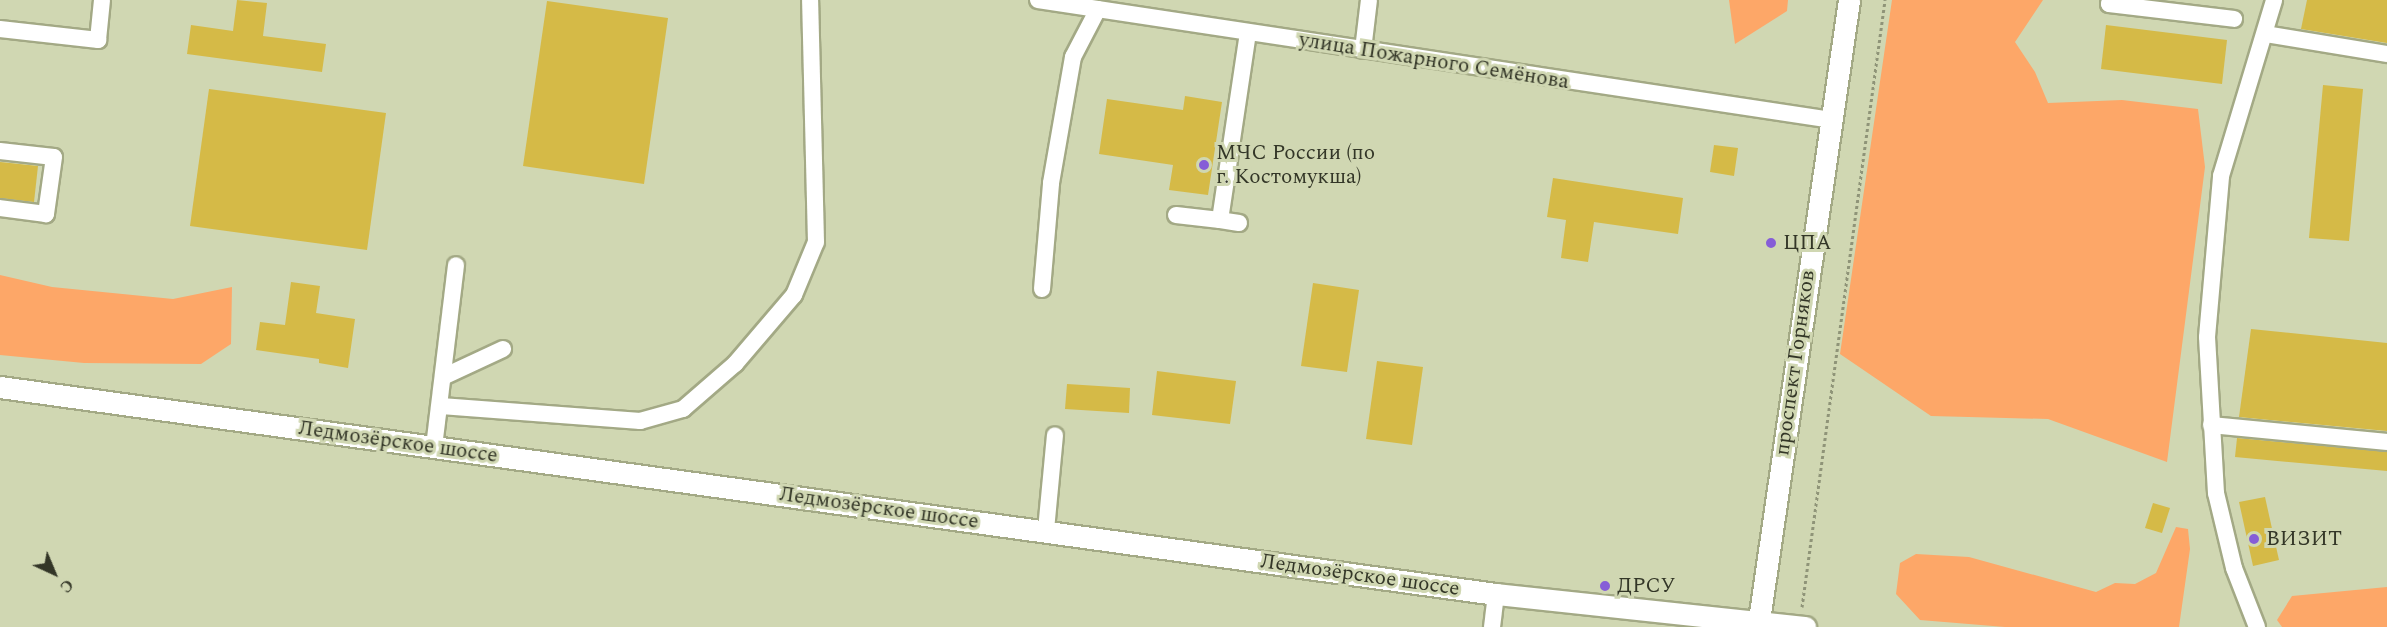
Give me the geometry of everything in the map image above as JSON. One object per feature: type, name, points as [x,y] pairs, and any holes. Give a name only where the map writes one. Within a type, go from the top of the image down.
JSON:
[{"type":"main road","name":"проспект Горняков","points":[[1759,623],[1849,0]]},
{"type":"main road","name":"Ледмозёрское шоссе","points":[[0,387],[1496,594],[1802,627]]},
{"type":"street","points":[[0,28],[98,39],[102,0]]},
{"type":"street","points":[[441,406],[640,422],[683,409],[735,364],[794,295],[816,242],[810,0]]},
{"type":"street","name":"улица Пожарного Семёнова","points":[[1038,0],[1068,2],[1098,9],[1363,50],[1832,120]]},
{"type":"street","points":[[1363,50],[1369,0]]},
{"type":"street","points":[[2110,0],[2109,4],[2234,19]]},
{"type":"street","points":[[2257,627],[2234,568],[2216,493],[2207,337],[2221,176],[2274,0]]},
{"type":"street","points":[[1042,289],[1051,183],[1073,57],[1098,9]]},
{"type":"street","points":[[1220,220],[1248,32]]},
{"type":"street","points":[[2265,34],[2387,54]]},
{"type":"street","points":[[0,151],[54,157],[46,214],[0,208]]},
{"type":"street","points":[[1176,215],[1239,223]]},
{"type":"street","points":[[434,447],[445,376],[456,265]]},
{"type":"street","points":[[445,376],[503,350]]},
{"type":"street","points":[[2211,425],[2387,442]]},
{"type":"street","points":[[1046,531],[1055,435]]},
{"type":"street","points":[[1492,627],[1496,594]]},
{"type":"path","points":[[1802,627],[1885,0]]},
{"type":"shaded area","points":[[1729,0],[1788,0],[1787,11],[1735,44]]},
{"type":"shaded area","points":[[1892,0],[2043,0],[2015,42],[2035,72],[2048,103],[2122,100],[2198,109],[2205,167],[2167,462],[2048,419],[1931,416],[1840,354]]},
{"type":"shaded area","points":[[0,275],[52,287],[173,299],[232,287],[231,344],[201,364],[84,363],[0,355]]},
{"type":"shaded area","points":[[2176,527],[2188,529],[2190,549],[2179,627],[2005,627],[1920,620],[1896,594],[1900,563],[1916,554],[1969,557],[2096,592],[2115,583],[2135,584],[2156,573]]},
{"type":"shaded area","points":[[2387,587],[2387,627],[2282,627],[2277,620],[2292,596]]},
{"type":"building","points":[[237,0],[267,3],[263,36],[326,44],[322,72],[187,54],[191,25],[233,31]]},
{"type":"building","points":[[2307,0],[2387,0],[2387,43],[2301,29]]},
{"type":"building","points":[[547,1],[668,18],[644,184],[523,166]]},
{"type":"building","points":[[2106,25],[2227,40],[2222,84],[2101,69]]},
{"type":"building","points":[[2323,85],[2363,89],[2349,241],[2309,238]]},
{"type":"building","points":[[209,89],[386,113],[367,250],[190,226]]},
{"type":"building","points":[[1185,96],[1222,102],[1208,195],[1169,190],[1173,165],[1099,154],[1107,99],[1183,110]]},
{"type":"building","points":[[1714,145],[1738,148],[1734,176],[1710,172]]},
{"type":"building","points":[[0,162],[38,166],[34,202],[0,198]]},
{"type":"building","points":[[1553,178],[1683,198],[1678,234],[1594,222],[1588,262],[1561,258],[1566,220],[1547,217]]},
{"type":"building","points":[[291,282],[320,286],[316,313],[355,319],[348,368],[319,363],[319,359],[256,350],[260,322],[285,325]]},
{"type":"building","points":[[1313,283],[1359,290],[1347,372],[1301,366]]},
{"type":"building","points":[[2251,329],[2387,343],[2387,431],[2239,417]]},
{"type":"building","points":[[1377,361],[1423,367],[1412,445],[1366,439]]},
{"type":"building","points":[[1157,371],[1236,381],[1230,424],[1152,415]]},
{"type":"building","points":[[1067,384],[1130,388],[1129,413],[1065,409]]},
{"type":"building","points":[[2237,438],[2387,452],[2387,471],[2235,457]]},
{"type":"building","points":[[2265,497],[2279,560],[2253,566],[2239,502]]},
{"type":"building","points":[[2153,503],[2170,508],[2162,533],[2145,528]]},
{"type":"place","name":"МЧС России (по г. Костомукша)","points":[[1204,165]]},
{"type":"place","name":"ЦПА","points":[[1771,243]]},
{"type":"place","name":"ВИЗИТ","points":[[2254,539]]},
{"type":"place","name":"ДРСУ","points":[[1605,586]]}]
